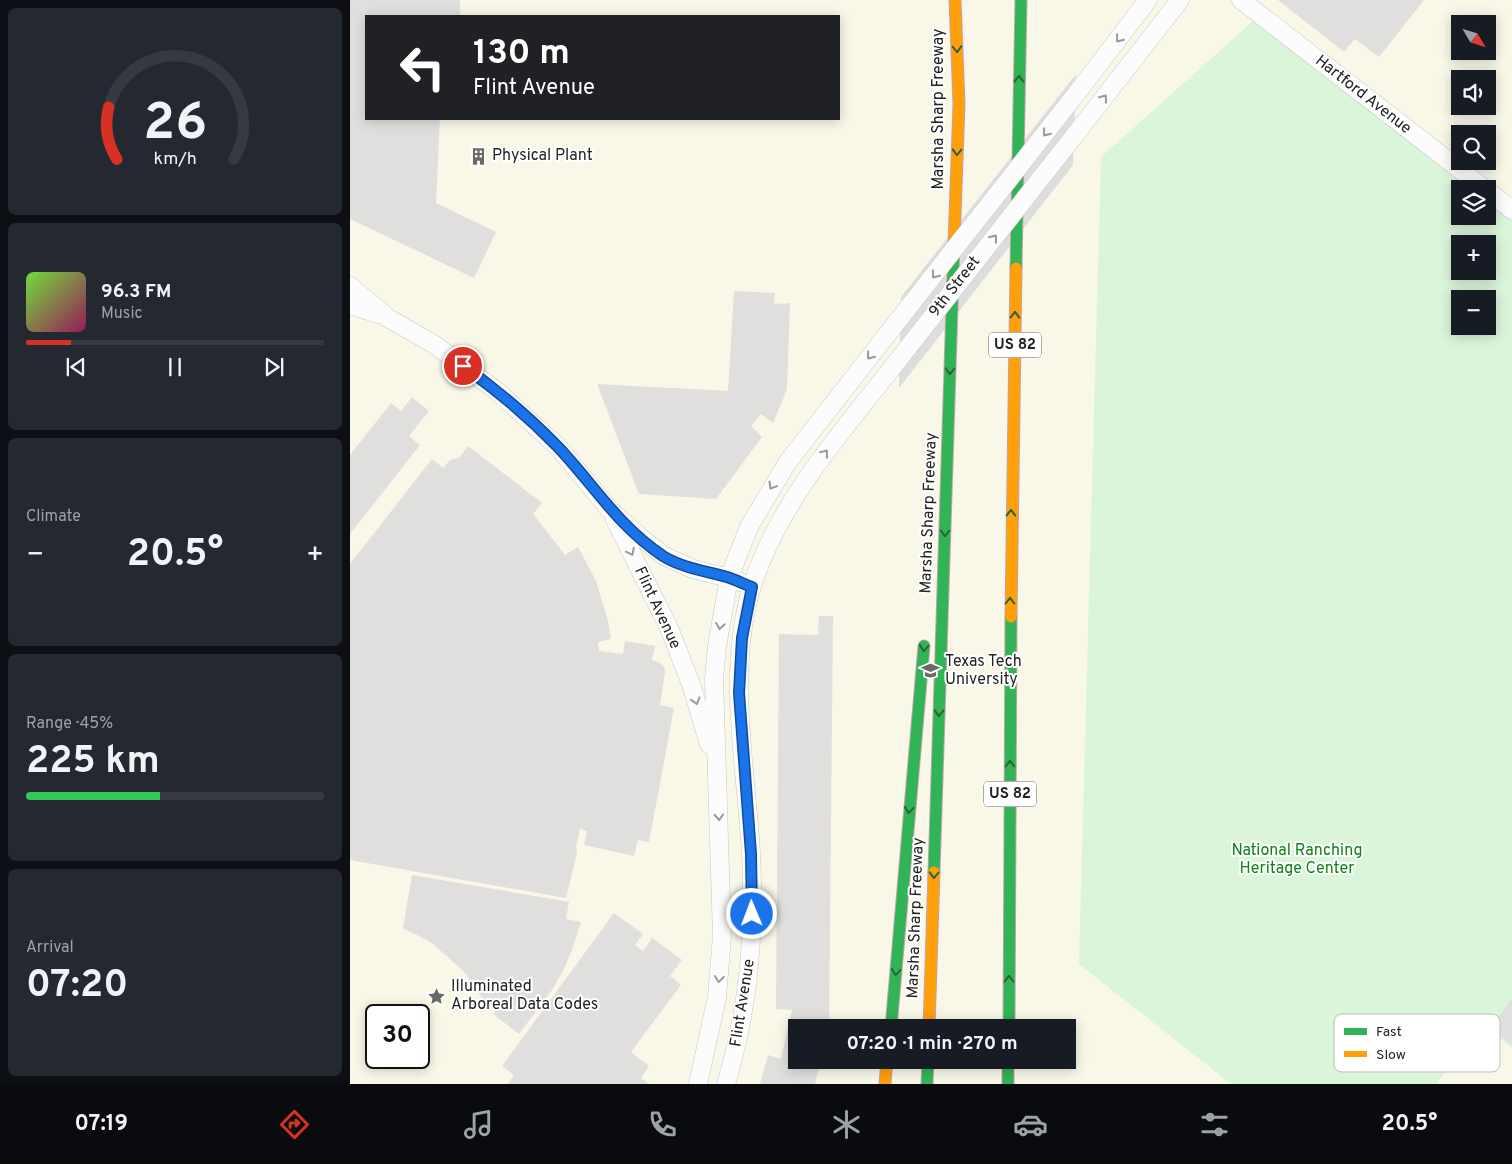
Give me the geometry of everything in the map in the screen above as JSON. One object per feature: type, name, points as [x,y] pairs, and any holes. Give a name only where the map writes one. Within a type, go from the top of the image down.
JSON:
[{"type":"highway","name":"Marsha Sharp Freeway","points":[[929,1019],[959,104],[955,0]]},
{"type":"highway","name":"US 82","points":[[1008,1019],[1010,571],[1021,0]]},
{"type":"highway","points":[[940,358],[952,322]]},
{"type":"highway","points":[[891,1019],[925,637]]},
{"type":"highway","points":[[885,1084],[887,1069]]},
{"type":"highway","points":[[927,1084],[928,1069]]},
{"type":"highway","points":[[1008,1069],[1008,1084]]},
{"type":"street","name":"9th Street","points":[[729,578],[749,527],[782,470],[1148,0]]},
{"type":"street","name":"9th Street","points":[[752,587],[768,544],[793,497],[1180,0]]},
{"type":"street","name":"Hartford Avenue","points":[[1241,0],[1473,180]]},
{"type":"street","name":"Hartford Avenue","points":[[1496,198],[1512,210]]},
{"type":"street","name":"Flint Avenue","points":[[350,286],[388,318],[434,345],[498,391],[558,447],[609,508],[638,536],[664,556],[693,569],[729,578],[752,587],[742,638],[739,693],[751,854],[751,946],[745,1005],[726,1084]]},
{"type":"street","name":"Flint Avenue","points":[[350,305],[388,318]]},
{"type":"street","name":"Flint Avenue","points":[[609,508],[669,628],[691,684],[717,768]]},
{"type":"street","name":"Flint Avenue","points":[[698,1084],[717,997],[722,945],[714,679],[717,646],[729,578]]},
{"type":"shaded area","name":"Texas Tech University","points":[[350,0],[1512,0],[1512,1084],[350,1084]]},
{"type":"shaded area","points":[[350,0],[460,0],[460,15],[365,15],[365,120],[440,120],[436,203],[496,232],[474,278],[350,219]]},
{"type":"shaded area","points":[[1278,0],[1424,0],[1379,57],[1355,39],[1344,52]]},
{"type":"shaded area","points":[[734,291],[775,293],[774,304],[790,303],[787,389],[773,423],[761,414],[751,426],[762,437],[716,499],[639,494],[597,384],[728,391]]},
{"type":"shaded area","points":[[412,397],[429,411],[409,436],[420,445],[350,534],[350,455],[391,403],[401,411]]},
{"type":"shaded area","points":[[468,446],[542,503],[533,514],[565,555],[578,547],[596,581],[608,621],[611,639],[598,642],[599,651],[623,654],[625,641],[655,646],[652,660],[660,663],[664,667],[665,672],[660,705],[674,708],[649,842],[638,840],[634,856],[584,845],[587,831],[580,829],[576,847],[577,853],[566,898],[350,860],[350,564],[432,459],[443,468],[450,460],[459,458]]},
{"type":"shaded area","points":[[819,616],[833,616],[829,1019],[790,1019],[792,1010],[776,1009],[779,634],[818,635]]},
{"type":"shaded area","points":[[412,875],[569,902],[566,919],[581,922],[572,950],[552,990],[519,1034],[493,1014],[503,1002],[499,997],[486,1004],[465,973],[449,958],[429,941],[403,928]]},
{"type":"shaded area","points":[[614,913],[643,934],[635,945],[643,951],[652,938],[682,960],[670,976],[681,985],[631,1052],[649,1066],[641,1078],[649,1084],[508,1084],[514,1075],[502,1066]]},
{"type":"shaded area","points":[[1512,999],[1512,1045],[1500,1036],[1500,1015]]},
{"type":"shaded area","points":[[788,1028],[788,1069],[819,1069],[815,1084],[760,1084],[768,1055],[781,1059]]},
{"type":"green space","name":"National Ranching Heritage Center","points":[[1253,21],[1460,180],[1451,180],[1451,225],[1496,225],[1496,207],[1512,220],[1512,1048],[1500,1039],[1500,1014],[1334,1014],[1334,1072],[1445,1072],[1436,1084],[1231,1084],[1079,964],[1101,157]]},
{"type":"pier","points":[[1076,74],[1073,165],[899,388],[901,297]]},
{"type":"traffic: fast","points":[[1016,268],[1021,0]]},
{"type":"traffic: fast","points":[[934,872],[954,243]]},
{"type":"traffic: fast","points":[[1009,1019],[1011,617]]},
{"type":"traffic: fast","points":[[892,1019],[924,646]]},
{"type":"traffic: fast","points":[[927,1084],[928,1069]]},
{"type":"traffic: fast","points":[[1008,1069],[1008,1084]]},
{"type":"traffic: slow","points":[[954,243],[959,104],[955,0]]},
{"type":"traffic: slow","points":[[1011,617],[1016,268]]},
{"type":"traffic: slow","points":[[929,1019],[934,872]]},
{"type":"traffic: slow","points":[[885,1084],[886,1069]]},
{"type":"place","name":"Physical Plant","points":[[478,156]]},
{"type":"place","name":"Texas Tech University","points":[[931,671]]},
{"type":"place","name":"Illuminated Arboreal Data Codes","points":[[437,996]]},
{"type":"route","points":[[463,366],[498,391],[558,447],[609,508],[638,536],[664,556],[693,569],[729,578],[752,587],[742,638],[739,693],[751,854],[752,914]]}]
